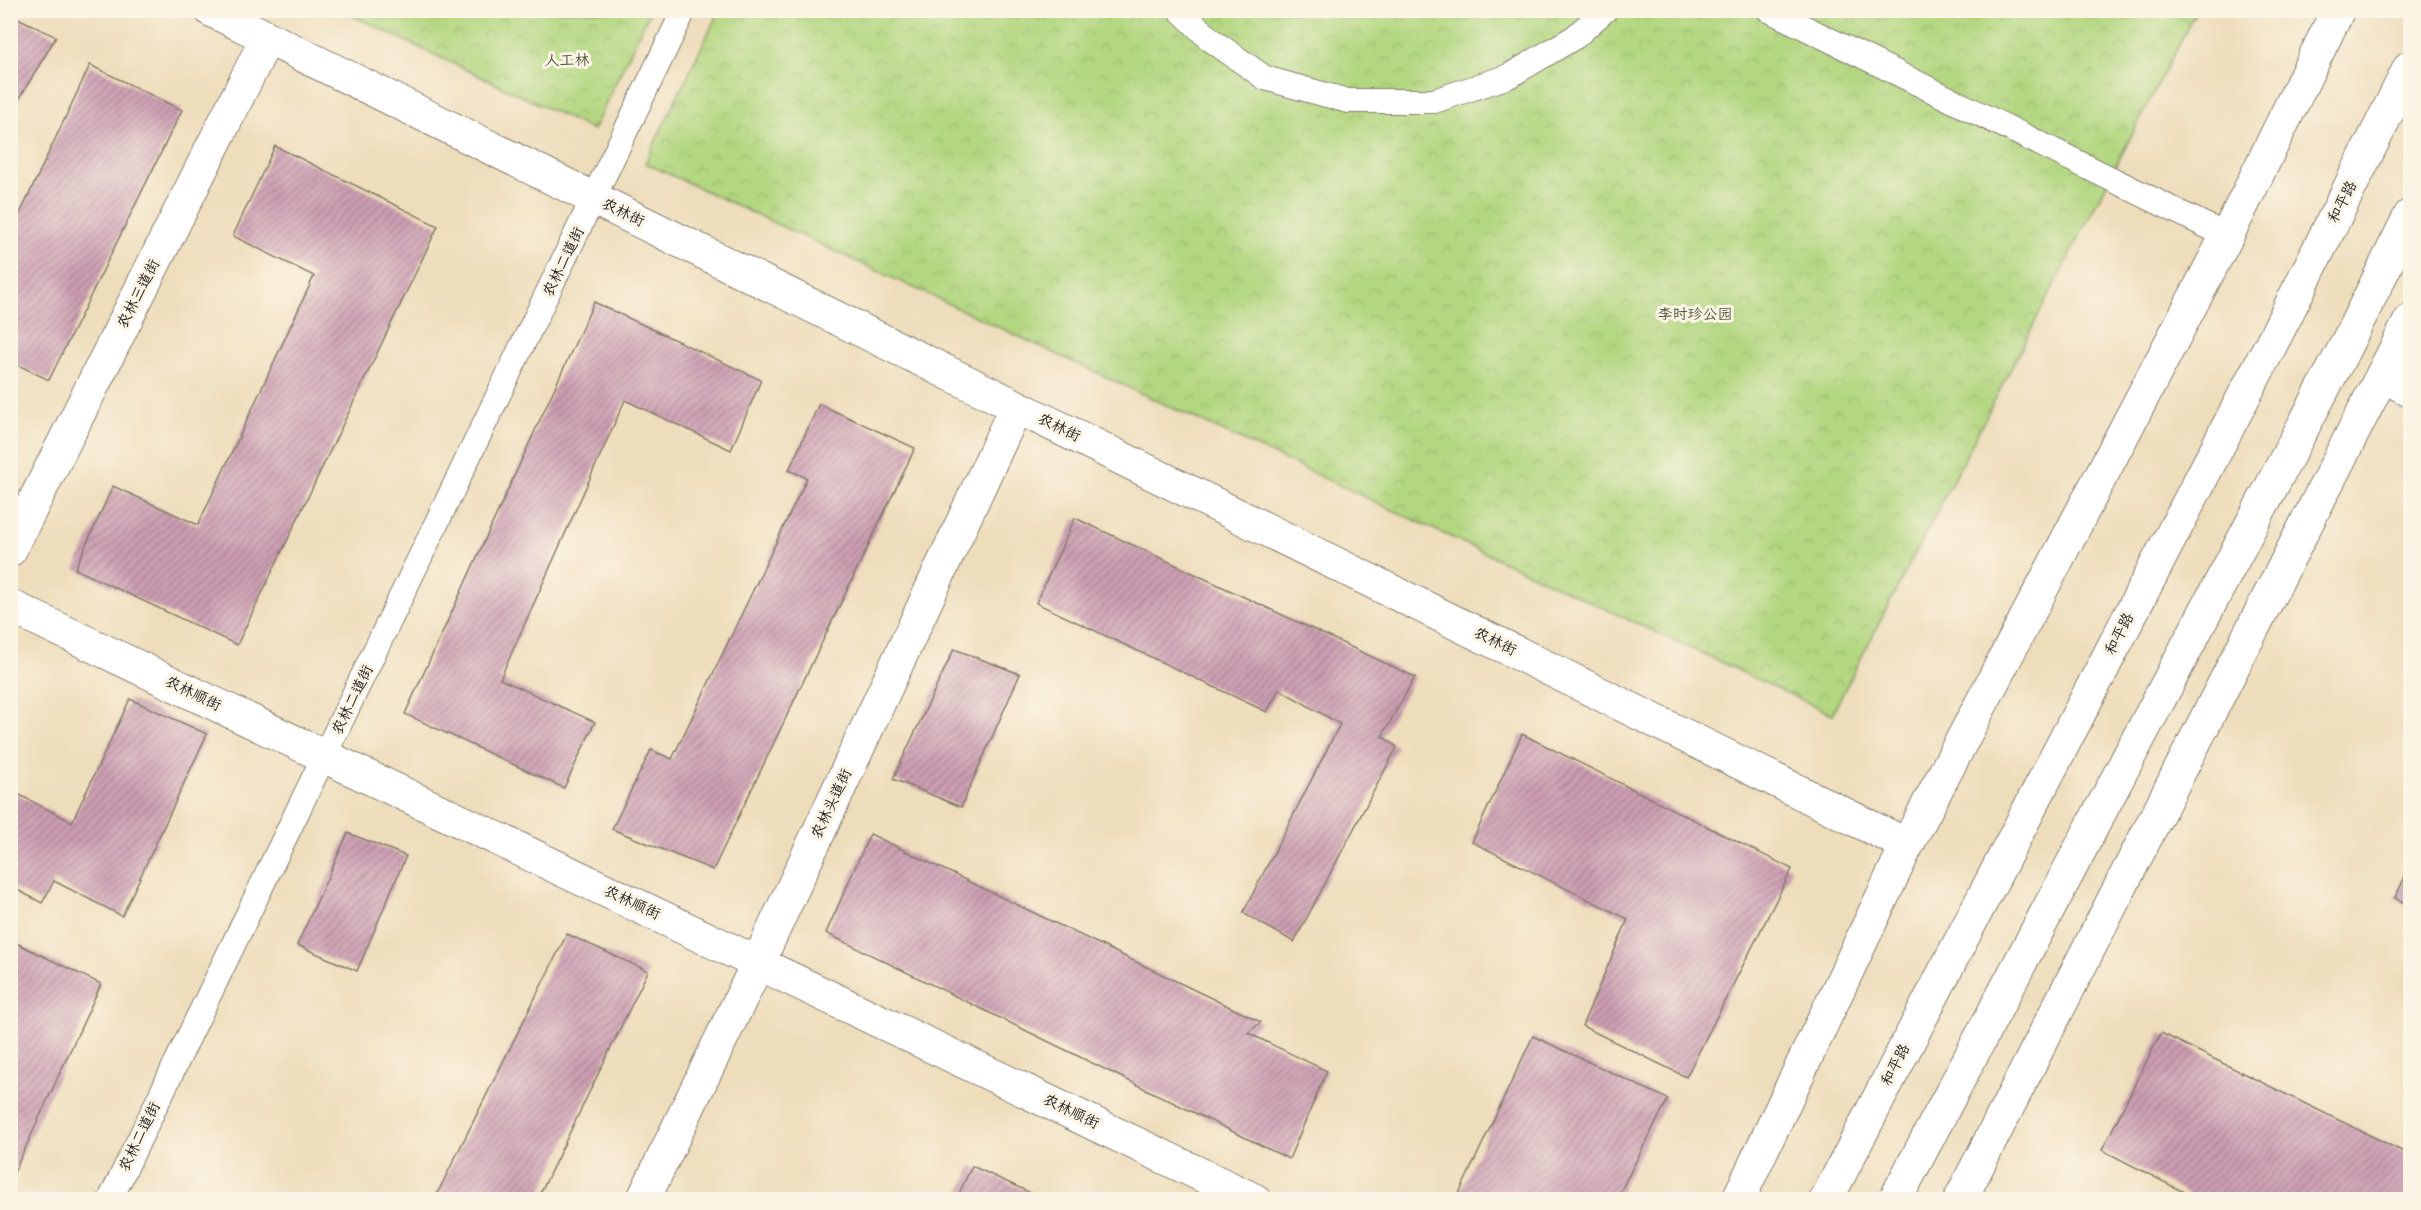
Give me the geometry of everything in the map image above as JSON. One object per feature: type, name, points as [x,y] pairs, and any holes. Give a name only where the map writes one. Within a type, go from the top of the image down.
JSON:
[{"type":"street","name":"农林街","points":[[211,10],[1907,845]]},
{"type":"street","points":[[1738,1200],[1907,845],[2227,236],[2338,10]]},
{"type":"street","name":"农林三道街","points":[[10,550],[267,38]]},
{"type":"street","name":"和平路","points":[[1826,1200],[2278,332],[2410,67]]},
{"type":"street","points":[[1895,1200],[2332,372],[2410,216]]},
{"type":"street","points":[[1960,1200],[2397,383],[2410,321]]},
{"type":"street","name":"农林头道街","points":[[643,1200],[759,963],[1016,407]]},
{"type":"street","name":"农林顺街","points":[[10,606],[1254,1200]]},
{"type":"lane","name":"农林二道街","points":[[110,1200],[684,10]]},
{"type":"lane","points":[[1180,10],[1210,39],[1265,78],[1348,101],[1434,101],[1509,76],[1575,37],[1605,10]]},
{"type":"lane","points":[[1769,10],[2227,236]]},
{"type":"green space","name":"人工林","points":[[343,11],[650,11],[593,130]]},
{"type":"green space","name":"李时珍公园","points":[[719,11],[2196,11],[1832,714],[645,163]]},
{"type":"building","points":[[10,14],[56,37],[10,114]]},
{"type":"building","points":[[90,65],[182,110],[49,380],[10,361],[10,235]]},
{"type":"building","points":[[275,146],[438,226],[237,645],[75,569],[113,486],[198,525],[314,276],[233,236]]},
{"type":"building","points":[[594,302],[761,380],[731,450],[625,400],[500,679],[595,722],[564,788],[405,714]]},
{"type":"building","points":[[819,404],[915,448],[713,870],[612,829],[651,750],[672,759],[807,478],[789,470]]},
{"type":"building","points":[[1075,518],[1415,677],[1382,736],[1397,747],[1294,942],[1243,913],[1340,724],[1279,689],[1267,712],[1036,603]]},
{"type":"building","points":[[954,649],[1020,674],[961,807],[893,779]]},
{"type":"building","points":[[130,699],[207,734],[122,916],[54,881],[42,903],[10,886],[10,790],[72,822]]},
{"type":"building","points":[[1522,734],[1792,869],[1686,1077],[1582,1026],[1628,919],[1472,842]]},
{"type":"building","points":[[348,833],[406,856],[357,971],[297,945]]},
{"type":"building","points":[[870,834],[1261,1022],[1248,1033],[1327,1071],[1289,1159],[826,933]]},
{"type":"building","points":[[2410,866],[2410,906],[2395,898]]},
{"type":"building","points":[[567,934],[648,971],[537,1200],[434,1200]]},
{"type":"building","points":[[10,940],[101,984],[10,1181]]},
{"type":"building","points":[[2161,1033],[2410,1155],[2410,1200],[2199,1200],[2102,1150]]},
{"type":"building","points":[[1533,1036],[1668,1099],[1616,1200],[1456,1200]]},
{"type":"building","points":[[972,1166],[1046,1200],[956,1200]]}]
